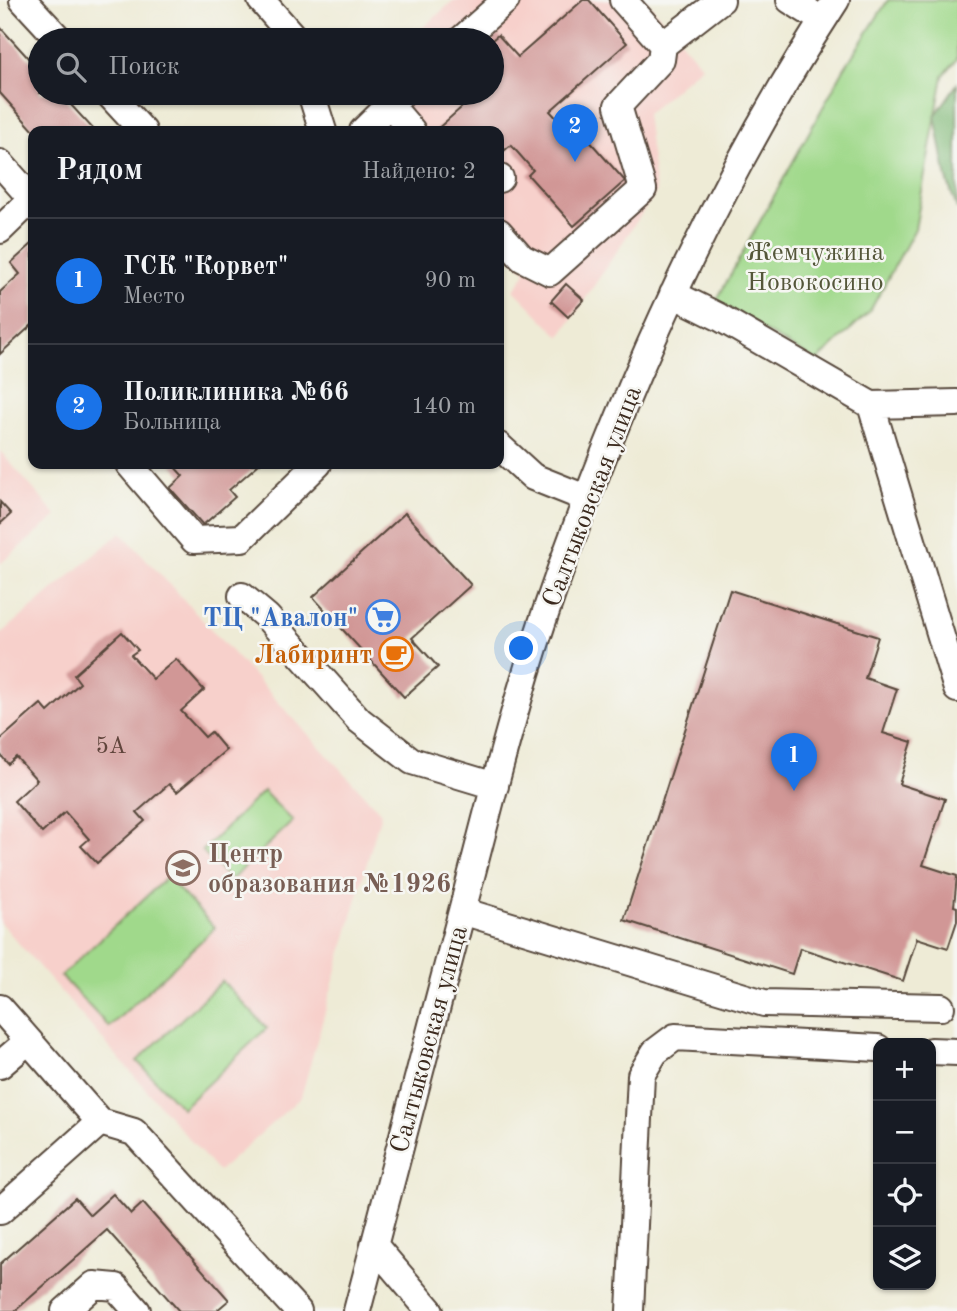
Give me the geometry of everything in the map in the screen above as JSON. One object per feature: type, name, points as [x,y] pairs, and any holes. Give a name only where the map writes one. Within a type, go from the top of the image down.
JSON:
[{"type":"street","points":[[23,0],[49,28]]},
{"type":"street","points":[[261,0],[286,28]]},
{"type":"street","points":[[474,28],[506,0]]},
{"type":"street","points":[[623,0],[663,45]]},
{"type":"street","points":[[504,238],[522,258],[550,272],[643,189],[618,106],[661,60],[663,45],[721,0]]},
{"type":"street","points":[[790,0],[829,10]]},
{"type":"street","name":"Салтыковская улица","points":[[357,1311],[495,786],[541,627],[588,499],[673,294],[786,78],[829,10]]},
{"type":"street","points":[[119,105],[138,126]]},
{"type":"street","points":[[315,105],[321,126]]},
{"type":"street","points":[[368,126],[390,105]]},
{"type":"street","points":[[399,105],[410,126]]},
{"type":"street","points":[[0,163],[28,195]]},
{"type":"street","points":[[0,230],[28,204]]},
{"type":"street","points":[[673,294],[708,310],[871,405],[957,403]]},
{"type":"street","points":[[871,405],[957,689]]},
{"type":"street","points":[[504,451],[533,477],[588,499]]},
{"type":"street","points":[[133,469],[194,540],[242,538],[313,469]]},
{"type":"street","points":[[242,596],[267,617],[359,720],[411,761],[495,786]]},
{"type":"street","points":[[462,911],[764,1003],[941,1007]]},
{"type":"street","points":[[0,1007],[100,1122],[134,1132],[298,1311]]},
{"type":"street","points":[[630,1311],[641,1075],[655,1052],[676,1037],[873,1048]]},
{"type":"street","points":[[0,1065],[28,1041]]},
{"type":"street","points":[[936,1051],[957,1052]]},
{"type":"street","points":[[0,1211],[100,1122]]},
{"type":"street","points":[[374,1245],[430,1311]]},
{"type":"street","points":[[65,1311],[94,1285],[116,1287],[138,1311]]},
{"type":"shaded area","points":[[454,0],[646,0],[702,66],[646,114],[656,192],[560,337],[514,290],[526,272],[504,248],[504,126],[394,126],[373,105],[504,105],[504,28],[422,28]]},
{"type":"shaded area","points":[[0,451],[57,516],[0,564]]},
{"type":"shaded area","name":"Центр образования №1926","points":[[121,532],[381,813],[301,1097],[218,1172],[0,922],[0,635]]},
{"type":"green space","name":"Жемчужина Новокосино","points":[[888,0],[957,0],[957,59],[943,76],[915,229],[870,311],[817,361],[715,303],[844,69]]},
{"type":"green space","points":[[957,84],[957,209],[947,179],[935,116]]},
{"type":"green space","points":[[263,791],[293,821],[231,880],[202,851]]},
{"type":"green space","points":[[167,877],[215,928],[109,1027],[61,976]]},
{"type":"green space","points":[[222,981],[267,1028],[182,1108],[137,1061]]},
{"type":"building","points":[[583,0],[589,0],[627,43],[550,111],[571,134],[578,128],[625,181],[574,226],[528,175],[533,170],[511,145],[504,151],[504,126],[441,126],[464,105],[504,105],[504,42],[518,57]]},
{"type":"building","points":[[0,27],[28,58],[28,105],[71,105],[90,126],[30,126],[0,93]]},
{"type":"building","points":[[28,248],[28,329],[0,354],[0,292],[20,274],[11,263]]},
{"type":"building","points":[[566,284],[584,300],[568,317],[551,301]]},
{"type":"building","points":[[177,469],[253,469],[229,490],[235,497],[203,525],[170,488],[183,476]]},
{"type":"building","points":[[0,502],[11,514],[0,524]]},
{"type":"building","name":"ТЦ \"Авалон\"","points":[[405,513],[471,585],[412,638],[438,667],[404,697],[313,597]]},
{"type":"building","points":[[730,590],[878,637],[865,678],[897,689],[883,733],[912,742],[899,784],[945,799],[923,865],[957,876],[954,906],[957,907],[957,921],[948,948],[917,938],[903,981],[800,948],[792,974],[624,920]]},
{"type":"building","points":[[122,632],[138,650],[131,655],[153,679],[176,659],[204,690],[181,711],[205,737],[211,732],[226,750],[177,792],[169,784],[137,812],[145,821],[97,863],[81,846],[89,839],[65,812],[42,833],[14,801],[37,780],[16,757],[8,764],[0,754],[0,740],[41,704],[48,712],[80,683],[74,675]]},
{"type":"building","points":[[113,1194],[131,1214],[143,1203],[229,1300],[216,1311],[179,1311],[107,1230],[15,1311],[0,1311],[0,1264],[75,1198],[90,1215]]},
{"type":"place","name":"Поликлиника №66","points":[[575,162]]},
{"type":"place","name":"ТЦ \"Авалон\"","points":[[383,617]]},
{"type":"place","name":"Лабиринт","points":[[396,654]]},
{"type":"place","name":"ГСК \"Корвет\"","points":[[794,791]]},
{"type":"place","name":"Центр образования №1926","points":[[183,868]]}]
